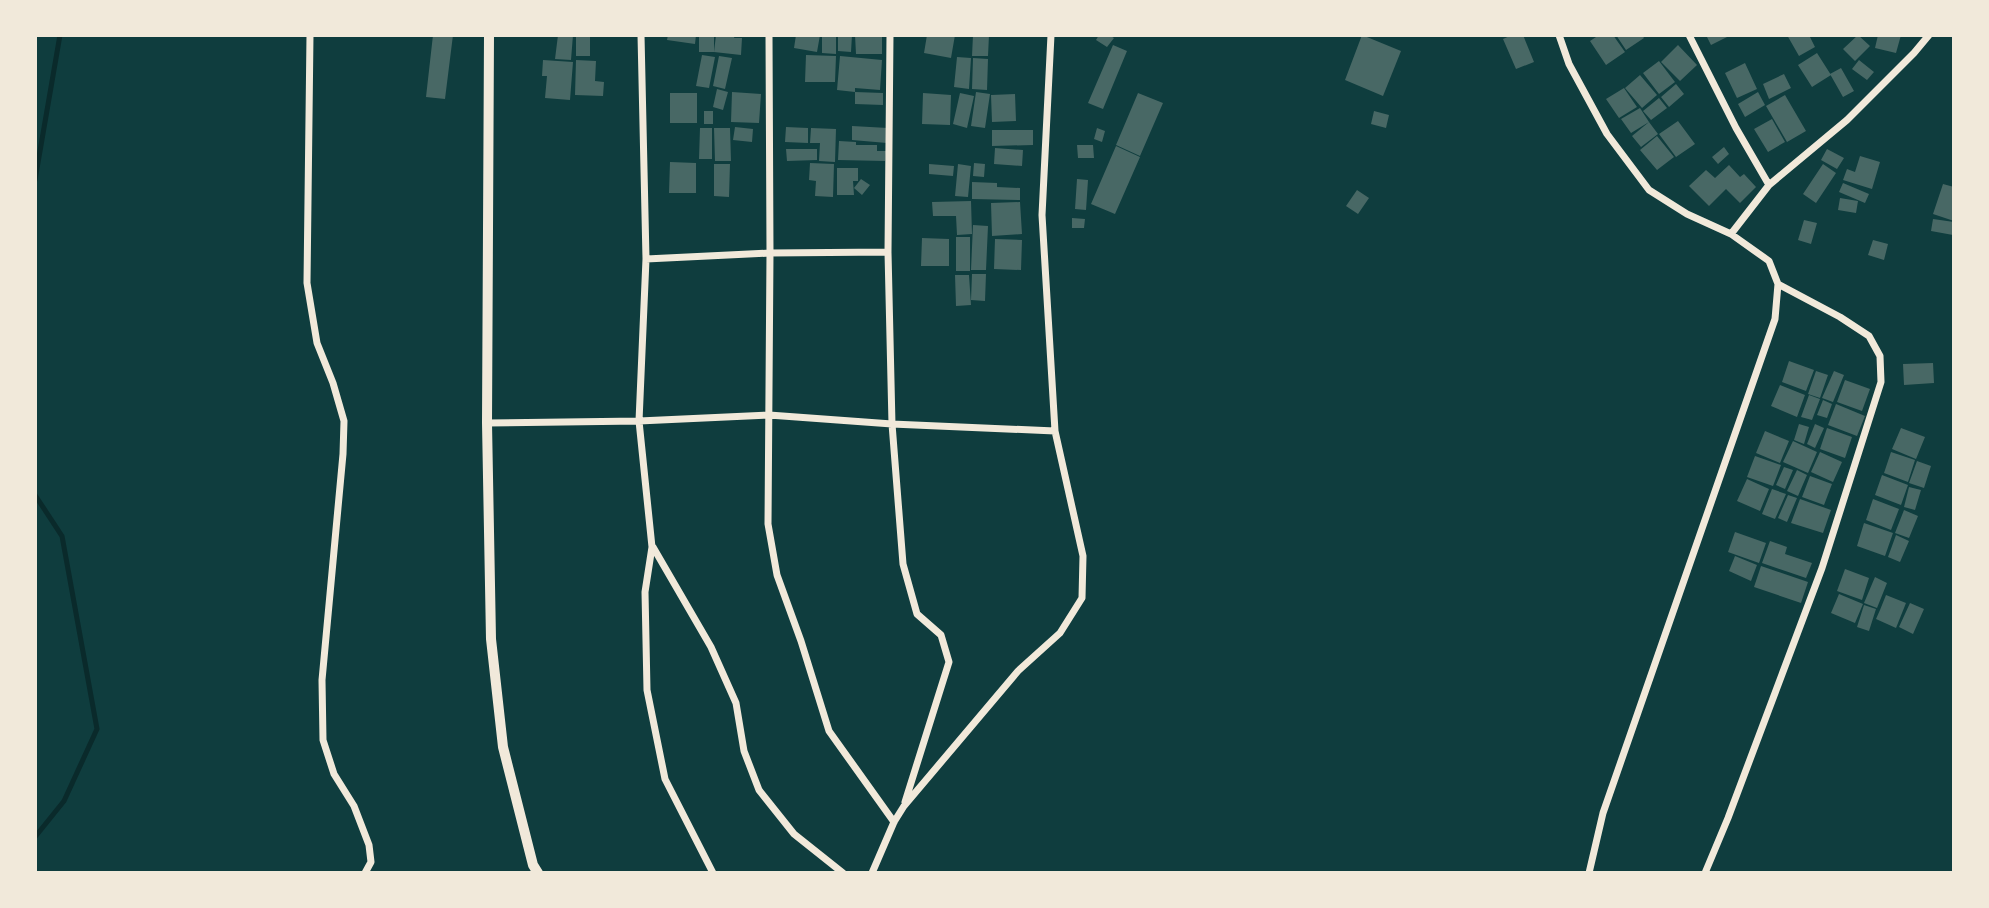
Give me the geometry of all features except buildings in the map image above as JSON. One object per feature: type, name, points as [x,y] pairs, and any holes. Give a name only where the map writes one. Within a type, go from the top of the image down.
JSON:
[{"type":"street","points":[[310,35],[307,283],[317,343],[344,421],[322,680],[323,740],[334,775],[354,806],[369,845],[371,862],[365,873]]},
{"type":"street","points":[[489,35],[487,423],[491,639],[503,747],[538,873]]},
{"type":"street","points":[[641,35],[646,259],[639,421],[652,547],[645,592],[647,690],[665,779],[713,873]]},
{"type":"street","points":[[769,35],[771,253],[768,524],[776,575],[801,640],[829,731],[894,822]]},
{"type":"street","points":[[890,35],[888,252],[892,424],[903,564],[917,614],[941,635],[949,662],[904,806]]},
{"type":"street","points":[[872,873],[894,822],[904,806],[1018,671],[1059,634],[1082,598],[1083,556],[1055,431],[1042,215],[1051,35]]},
{"type":"street","points":[[1559,35],[1569,64],[1607,134],[1649,190],[1687,214],[1731,234],[1769,261],[1779,284],[1774,319],[1603,813],[1589,873]]},
{"type":"street","points":[[1689,35],[1736,128],[1769,185]]},
{"type":"street","points":[[1731,234],[1769,185],[1847,120],[1929,35]]},
{"type":"street","points":[[646,259],[771,253],[888,252]]},
{"type":"street","points":[[1705,873],[1822,568],[1881,382],[1880,356],[1868,336],[1840,317],[1779,284]]},
{"type":"street","points":[[487,423],[639,421],[769,415],[892,424],[1055,431]]},
{"type":"street","points":[[652,547],[711,647],[736,703],[744,751],[759,790],[794,834],[843,873]]},
{"type":"waterway","points":[[35,180],[60,35]]},
{"type":"waterway","points":[[35,495],[62,536],[97,729],[64,801],[35,837]]}]
